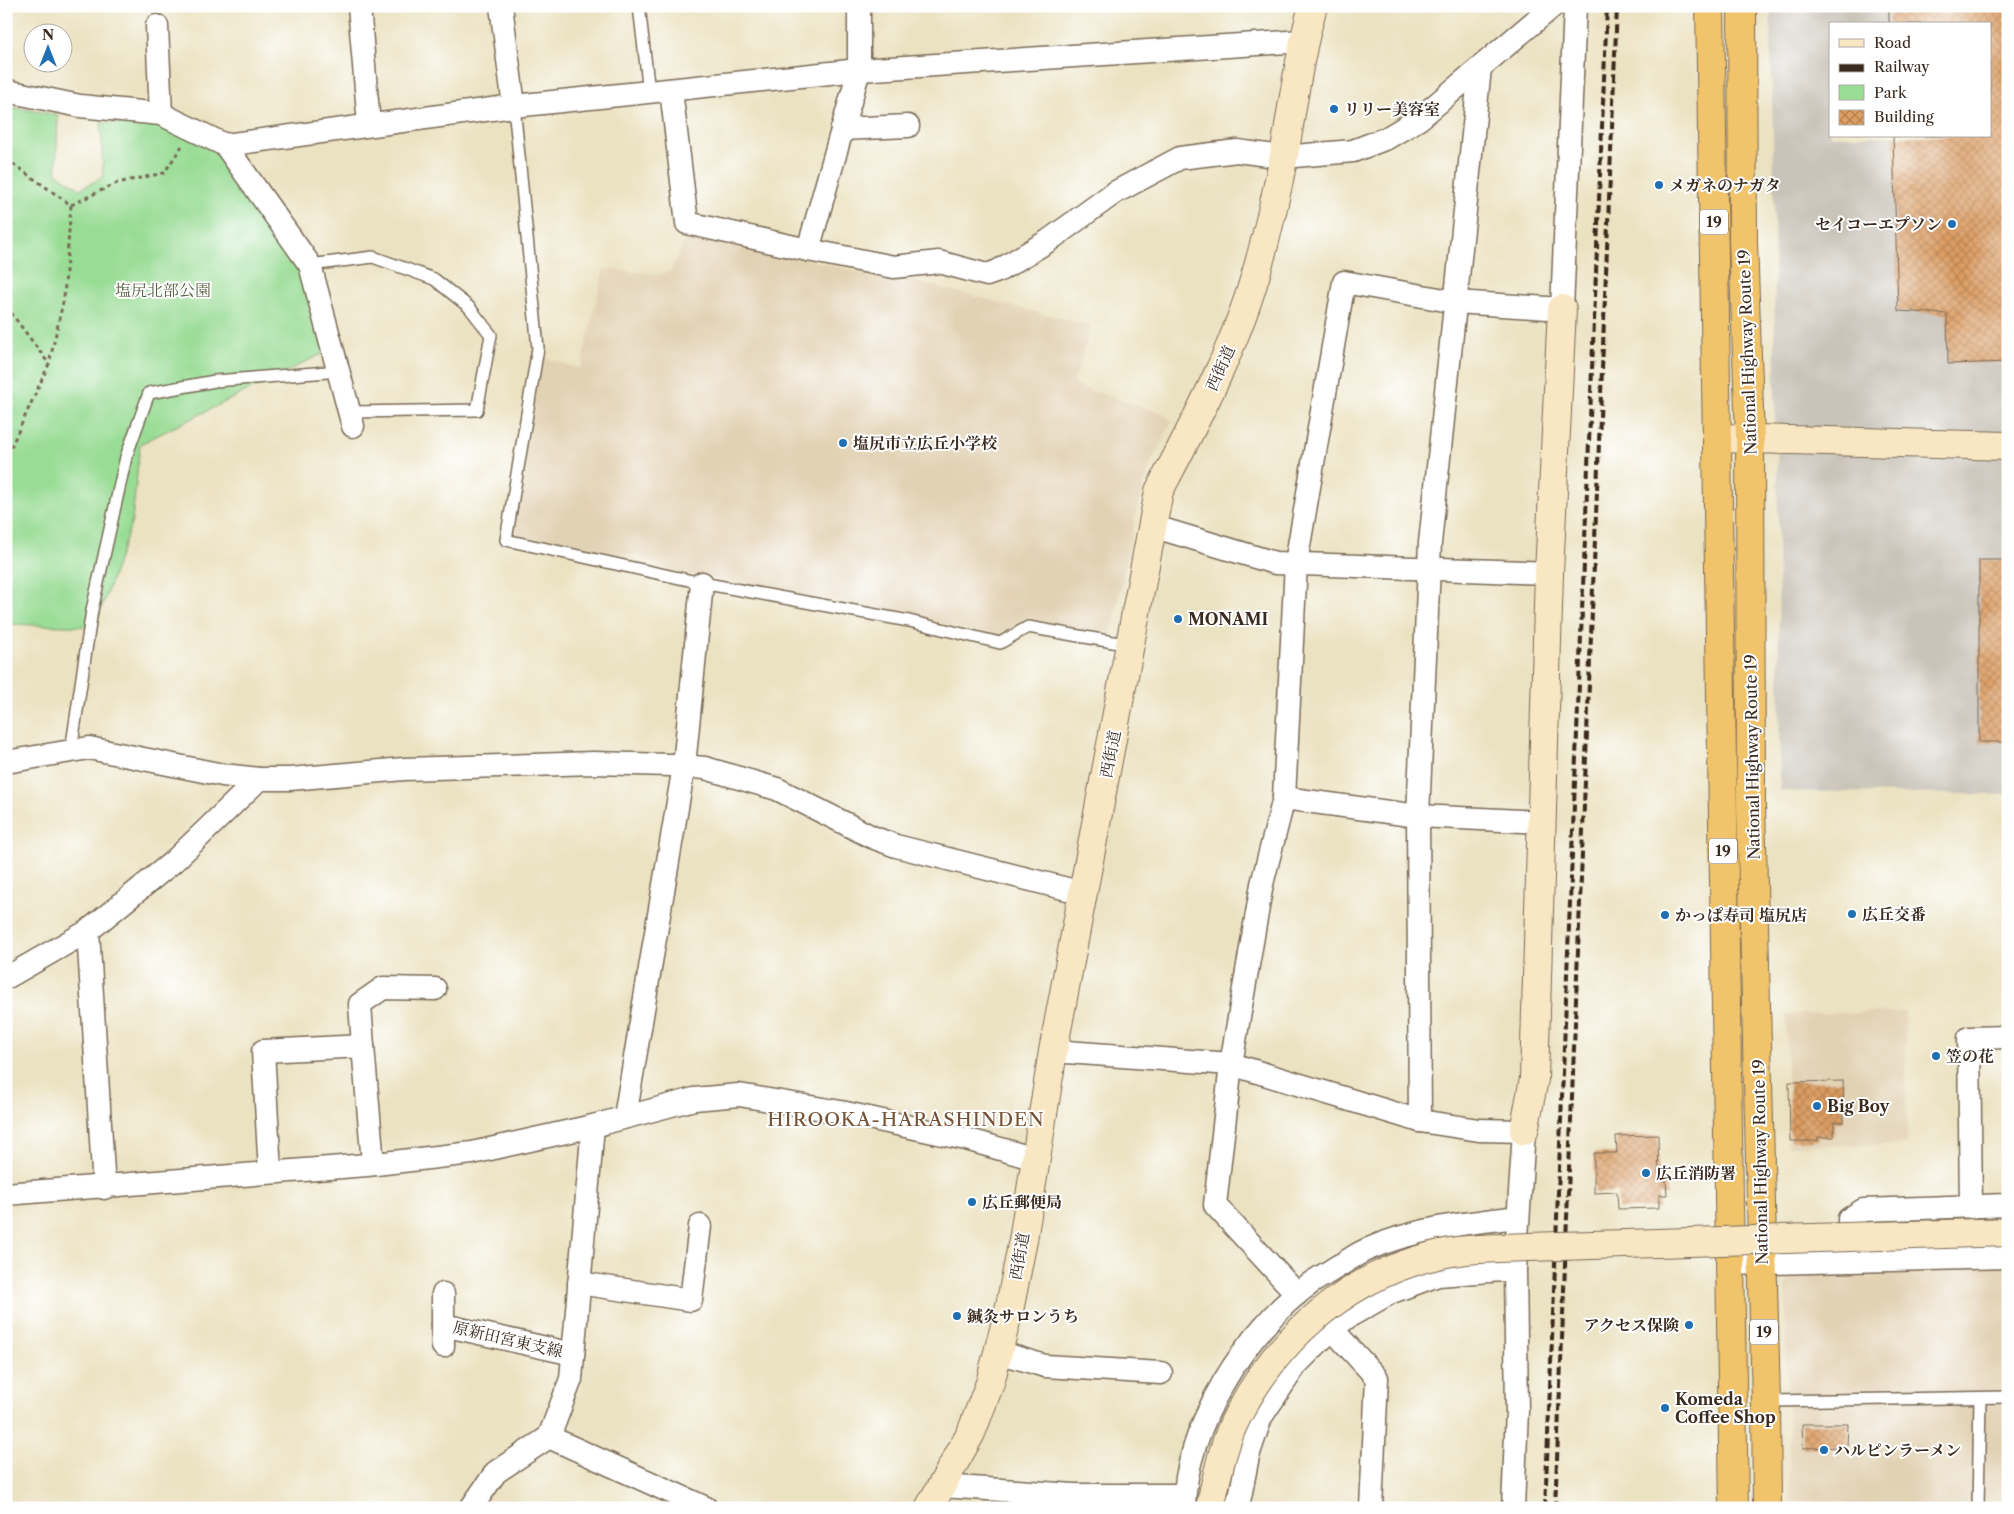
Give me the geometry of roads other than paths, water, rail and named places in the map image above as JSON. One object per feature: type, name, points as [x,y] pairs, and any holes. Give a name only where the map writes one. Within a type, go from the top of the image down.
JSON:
[{"type":"highway","name":"National Highway Route 19","points":[[1710,6],[1718,438],[1725,1073],[1734,1508]]},
{"type":"highway","name":"National Highway Route 19","points":[[1742,6],[1743,242],[1750,438],[1751,805],[1767,1508]]},
{"type":"street","points":[[359,6],[369,126]]},
{"type":"street","points":[[502,6],[514,106]]},
{"type":"street","points":[[808,250],[859,70],[859,6]]},
{"type":"street","name":"西街道","points":[[936,1497],[971,1433],[990,1383],[1023,1240],[1053,1051],[1132,645],[1159,491],[1222,363],[1255,278],[1283,157],[1303,41],[1313,6]]},
{"type":"street","points":[[671,90],[687,223],[894,267],[940,262],[987,275],[998,271],[1048,241],[1114,193],[1180,158],[1237,152],[1283,157],[1353,151],[1387,138],[1419,119],[1553,6]]},
{"type":"street","points":[[1513,1508],[1517,1410],[1515,1270],[1524,1131],[1534,1079],[1550,573],[1575,6]]},
{"type":"street","points":[[157,26],[161,114]]},
{"type":"street","points":[[225,145],[514,106],[859,70],[1303,41]]},
{"type":"street","points":[[1420,1121],[1418,816],[1430,543],[1480,68]]},
{"type":"street","points":[[6,89],[7,91],[80,106],[161,114],[225,145],[310,266],[352,419]]},
{"type":"street","points":[[842,129],[908,126]]},
{"type":"street","points":[[1298,1294],[1215,1205],[1232,1064],[1262,884],[1284,798],[1296,563],[1344,282],[1456,302],[1562,309]]},
{"type":"street","points":[[1718,438],[2008,446]]},
{"type":"street","points":[[1152,526],[1275,563],[1550,573]]},
{"type":"street","points":[[625,1117],[684,766],[702,583]]},
{"type":"street","points":[[6,762],[89,748],[223,775],[259,779],[290,779],[404,769],[593,763],[705,768],[777,789],[872,837],[896,846],[1083,893]]},
{"type":"street","points":[[6,978],[88,931],[174,861],[259,779]]},
{"type":"street","points":[[1284,798],[1418,816],[1543,822]]},
{"type":"street","points":[[88,931],[104,1188]]},
{"type":"street","points":[[373,1164],[360,1004],[383,988],[435,989]]},
{"type":"street","points":[[1971,1207],[1968,1038],[2008,1037]]},
{"type":"street","points":[[270,1172],[263,1051],[364,1046]]},
{"type":"street","points":[[1053,1051],[1232,1064],[1420,1121],[1479,1130],[1524,1131]]},
{"type":"street","points":[[6,1194],[104,1188],[373,1164],[472,1152],[593,1126],[694,1099],[739,1095],[851,1114],[966,1139],[1035,1159]]},
{"type":"street","points":[[471,1508],[496,1472],[549,1437],[570,1379],[593,1126]]},
{"type":"street","points":[[1850,1260],[1848,1219],[1862,1210],[2008,1205]]},
{"type":"street","points":[[936,1497],[1074,1502],[1184,1501],[1195,1448],[1206,1416],[1221,1387],[1252,1340],[1298,1294],[1311,1283],[1365,1250],[1381,1244],[1444,1225],[1518,1217]]},
{"type":"street","points":[[579,1283],[691,1300],[700,1226]]},
{"type":"street","points":[[1210,1508],[1220,1462],[1238,1415],[1264,1372],[1285,1344],[1315,1316],[1344,1295],[1377,1276],[1416,1261],[1442,1254],[1528,1247],[2008,1232]]},
{"type":"street","points":[[1730,1264],[2008,1257]]},
{"type":"street","points":[[1233,1508],[1240,1497],[1248,1456],[1261,1418],[1296,1365],[1332,1329],[1348,1317],[1392,1292],[1438,1275],[1496,1269],[1515,1270]]},
{"type":"street","name":"原新田宮東支線","points":[[443,1294],[443,1336],[573,1354]]},
{"type":"street","points":[[1332,1329],[1377,1378],[1371,1508]]},
{"type":"street","points":[[998,1352],[1045,1366],[1161,1373]]},
{"type":"street","points":[[549,1437],[706,1508]]},
{"type":"lane","points":[[639,6],[649,92]]},
{"type":"lane","points":[[514,106],[538,348],[506,540],[702,583],[908,621],[1000,642],[1028,627],[1132,645]]},
{"type":"lane","points":[[310,266],[372,258],[434,279],[469,308],[491,335],[477,410],[352,419]]},
{"type":"lane","points":[[71,750],[92,610],[126,457],[149,393],[215,381],[340,371]]},
{"type":"lane","points":[[1766,1401],[2008,1397]]},
{"type":"lane","points":[[1978,1508],[1980,1398]]},
{"type":"railway","points":[[1545,1508],[1607,6]]},
{"type":"railway","points":[[1555,1508],[1617,6]]},
{"type":"place","name":"リリー美容室","points":[[1334,109]]},
{"type":"place","name":"メガネのナガタ","points":[[1659,185]]},
{"type":"place","name":"セイコーエプソン","points":[[1952,224]]},
{"type":"place","name":"塩尻市立広丘小学校","points":[[843,443]]},
{"type":"place","name":"MONAMI","points":[[1178,619]]},
{"type":"place","name":"広丘交番","points":[[1852,914]]},
{"type":"place","name":"かっぱ寿司 塩尻店","points":[[1665,915]]},
{"type":"place","name":"笠の花","points":[[1936,1056]]},
{"type":"place","name":"Big Boy","points":[[1817,1106]]},
{"type":"place","name":"広丘消防署","points":[[1646,1173]]},
{"type":"place","name":"広丘郵便局","points":[[972,1202]]},
{"type":"place","name":"鍼灸サロンうち","points":[[957,1316]]},
{"type":"place","name":"アクセス保険","points":[[1689,1325]]},
{"type":"place","name":"Komeda Coffee Shop","points":[[1665,1408]]},
{"type":"place","name":"ハルピンラーメン","points":[[1824,1450]]},
{"type":"district","name":"HIROOKA-HARASHINDEN","points":[[906,1119]]},
{"type":"park label","name":"塩尻北部公園","points":[[163,290]]}]
